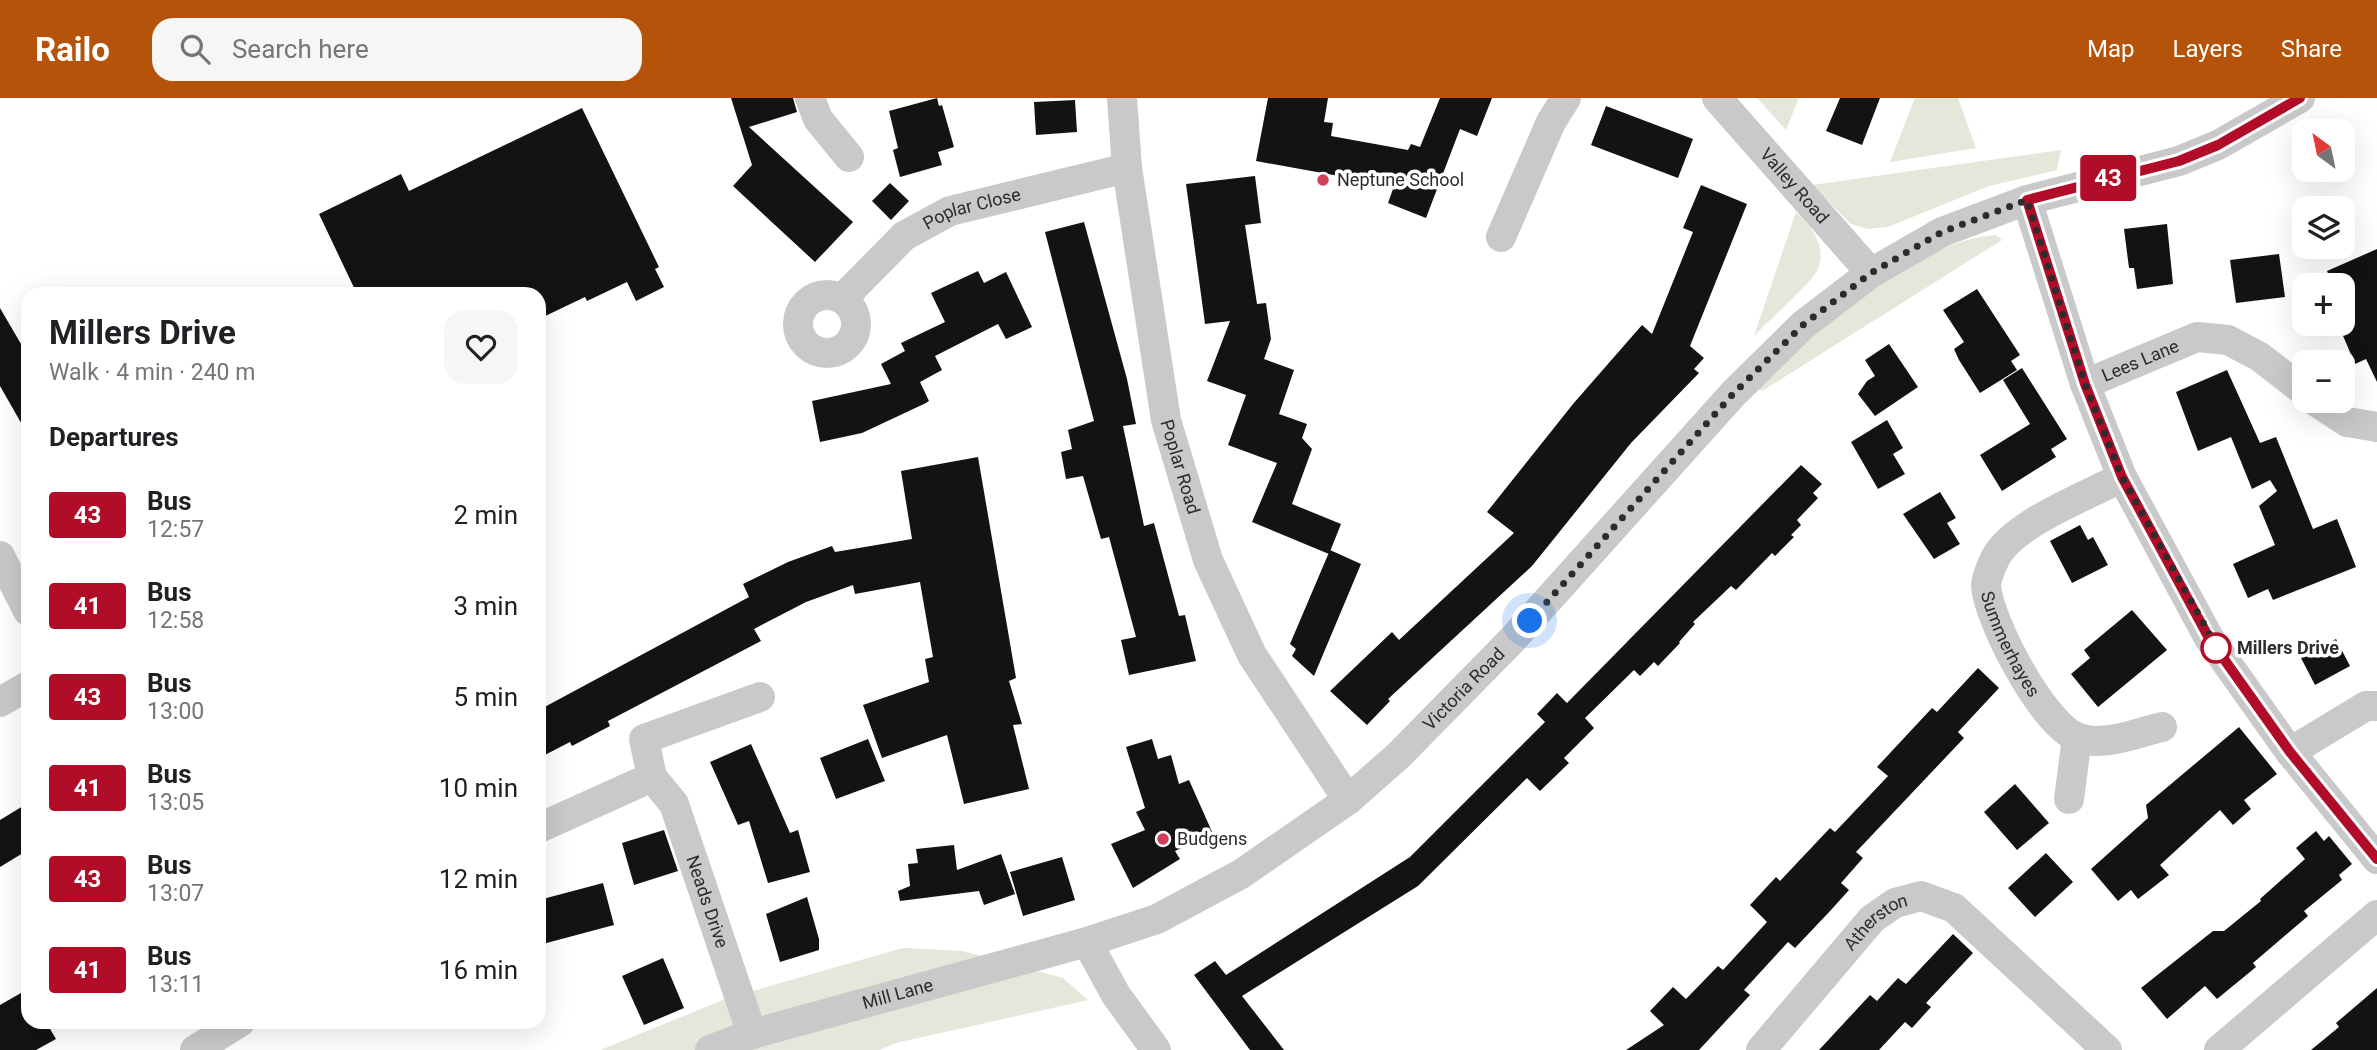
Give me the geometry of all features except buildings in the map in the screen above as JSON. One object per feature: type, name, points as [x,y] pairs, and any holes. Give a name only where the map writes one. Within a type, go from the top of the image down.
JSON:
[{"type":"street","points":[[810,98],[818,120],[849,157]]},
{"type":"street","name":"Poplar Road","points":[[1122,98],[1127,168],[1167,420],[1208,560],[1252,655],[1348,800]]},
{"type":"street","points":[[1501,237],[1551,122],[1566,98]]},
{"type":"street","name":"Valley Road","points":[[1717,98],[1871,273]]},
{"type":"street","name":"Victoria Road","points":[[1087,943],[1157,919],[1241,874],[1348,800],[1398,756],[1513,639],[1733,394],[1803,325],[1871,273],[1942,232],[2027,200],[2179,161],[2218,145],[2300,98]]},
{"type":"street","name":"Poplar Close","points":[[843,299],[904,236],[950,211],[1127,168]]},
{"type":"street","points":[[2027,200],[2085,384],[2122,477],[2209,638],[2290,752],[2377,859]]},
{"type":"street","name":"Lees Lane","points":[[2085,384],[2197,337],[2228,340],[2260,357],[2292,382]]},
{"type":"street","points":[[2333,413],[2347,422],[2377,427]]},
{"type":"street","name":"Summerhayes","points":[[2077,738],[2057,722],[2024,678],[1999,631],[1986,585],[1999,552],[2019,531],[2122,477]]},
{"type":"street","points":[[0,556],[21,597]]},
{"type":"street","points":[[0,702],[21,690]]},
{"type":"street","name":"Neads Drive","points":[[752,1034],[674,804],[652,777],[645,739],[760,697]]},
{"type":"street","points":[[2290,752],[2366,706],[2377,706]]},
{"type":"street","points":[[2069,799],[2077,738],[2104,742],[2162,727]]},
{"type":"street","points":[[546,825],[652,777]]},
{"type":"street","name":"Atherston","points":[[1761,1050],[1872,919],[1895,903],[1921,896],[1954,908],[2107,1050]]},
{"type":"street","points":[[2219,1050],[2377,915]]},
{"type":"street","points":[[1087,943],[1116,995],[1156,1050]]},
{"type":"street","name":"Mill Lane","points":[[710,1050],[752,1034],[1087,943]]},
{"type":"street","points":[[195,1050],[229,1029]]},
{"type":"shaded area","points":[[1757,98],[1799,98],[1786,130]]},
{"type":"shaded area","points":[[1915,98],[1958,98],[1976,148],[1890,162]]},
{"type":"shaded area","points":[[2061,150],[2057,170],[1989,186],[1888,227],[1868,229],[1851,224],[1812,185]]},
{"type":"shaded area","points":[[1796,212],[1807,223],[1819,244],[1818,269],[1799,293],[1754,336]]},
{"type":"shaded area","points":[[1996,235],[2002,240],[1762,391],[1756,388],[1836,317],[1899,271],[1932,253],[1965,241]]},
{"type":"shaded area","points":[[903,948],[963,951],[1063,978],[1088,1000],[896,1043],[879,1050],[600,1050],[728,998]]},
{"type":"bus line","name":"43","points":[[2300,98],[2218,145],[2179,161],[2027,200],[2085,384],[2122,477],[2209,638],[2290,752],[2377,859]]},
{"type":"place","name":"Neptune School","points":[[1323,180]]},
{"type":"place","name":"Millers Drive","points":[[2216,648]]},
{"type":"place","name":"Budgens","points":[[1163,839]]},
{"type":"route","points":[[1530,621],[1617,527],[1733,394],[1803,325],[1871,273],[1942,232],[2027,200],[2085,384],[2122,477],[2209,638],[2221,655],[2216,648]]}]
